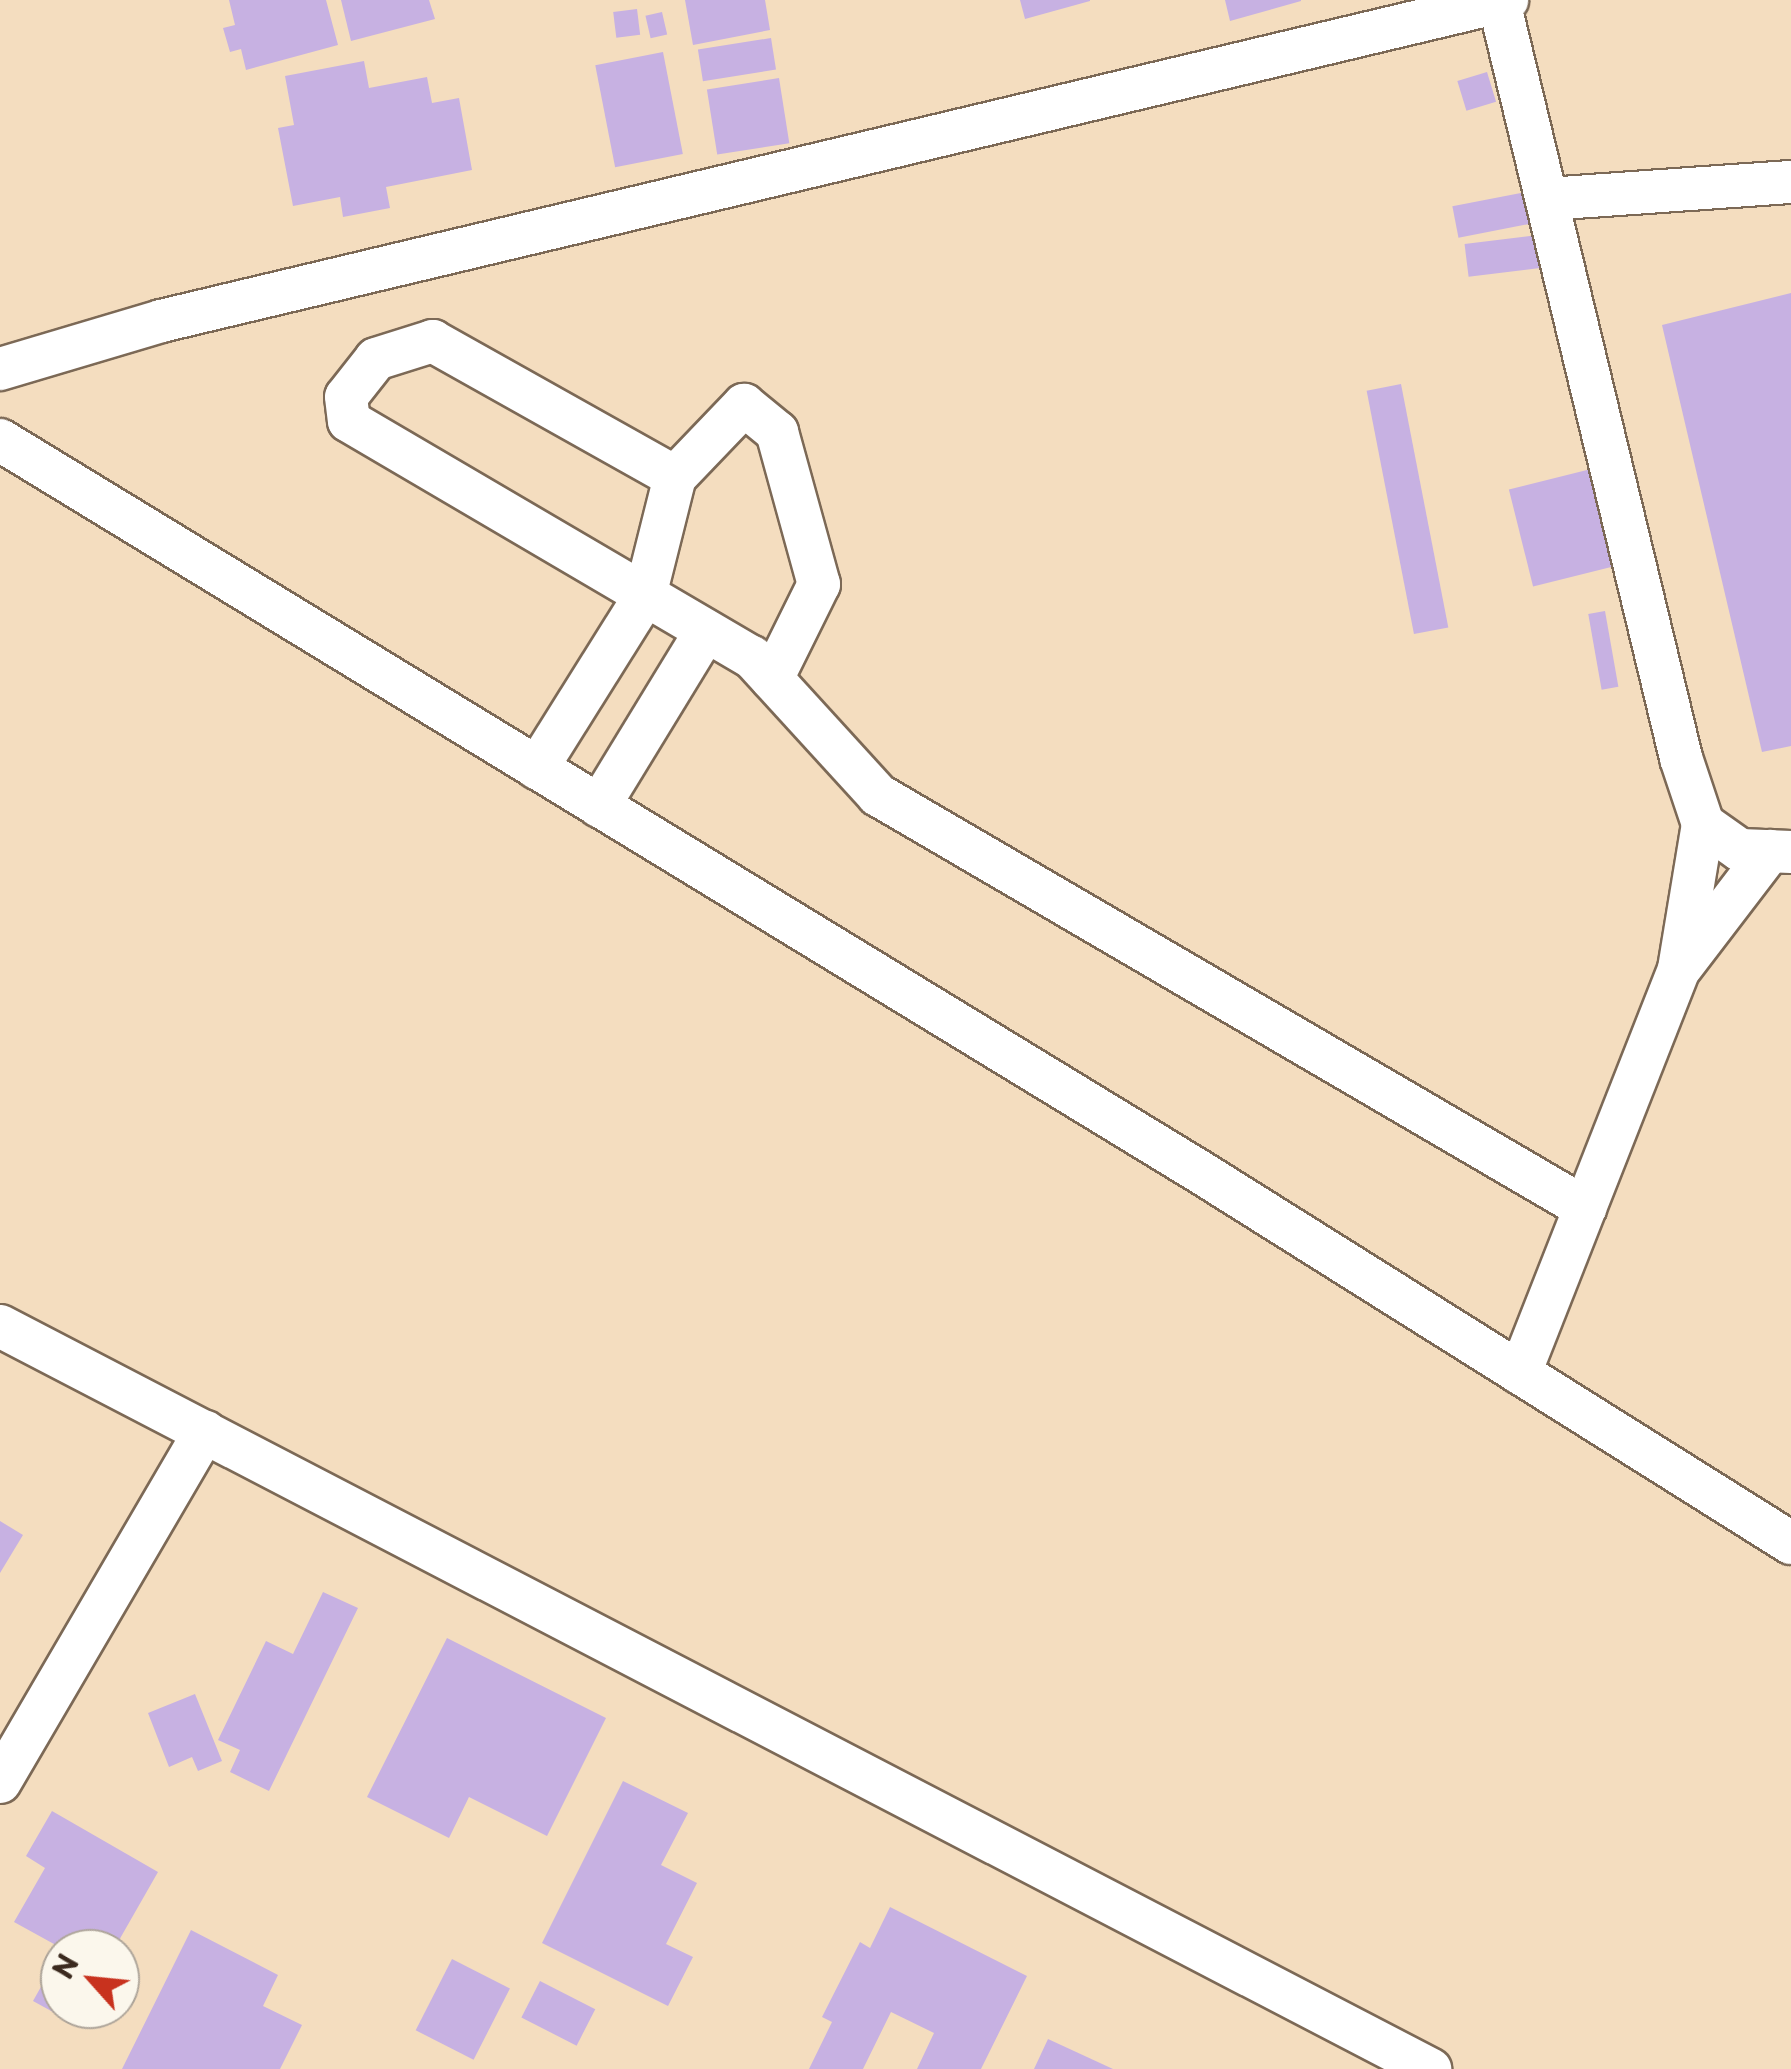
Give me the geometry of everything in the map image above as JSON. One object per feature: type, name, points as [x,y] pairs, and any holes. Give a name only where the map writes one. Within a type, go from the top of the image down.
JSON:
[{"type":"street","points":[[0,369],[161,321],[1503,1],[1681,758],[1703,824],[1679,969],[1520,1373]]},
{"type":"street","points":[[1547,199],[1791,182]]},
{"type":"street","points":[[675,477],[432,341],[376,360],[346,398],[348,420],[752,657],[878,795],[1586,1208]]},
{"type":"street","points":[[537,768],[645,596],[675,477],[744,405],[776,432],[818,584],[772,679]]},
{"type":"street","points":[[0,440],[1791,1543]]},
{"type":"street","points":[[599,806],[706,630]]},
{"type":"street","points":[[1703,824],[1740,850],[1781,852]]},
{"type":"street","points":[[1679,969],[1781,852]]},
{"type":"street","points":[[0,1326],[1430,2069]]},
{"type":"street","points":[[0,1782],[204,1431]]},
{"type":"building","points":[[229,0],[326,0],[338,45],[246,70],[241,49],[230,52],[223,28],[235,25]]},
{"type":"building","points":[[341,0],[429,0],[435,19],[351,41]]},
{"type":"building","points":[[685,0],[765,0],[770,30],[693,45]]},
{"type":"building","points":[[1020,0],[1090,0],[1090,1],[1025,19]]},
{"type":"building","points":[[1225,0],[1301,0],[1301,1],[1230,21]]},
{"type":"building","points":[[637,9],[640,35],[616,38],[613,12]]},
{"type":"building","points":[[662,12],[667,34],[651,38],[645,16]]},
{"type":"building","points":[[771,38],[776,70],[703,81],[698,50]]},
{"type":"building","points":[[663,52],[683,154],[615,167],[595,65]]},
{"type":"building","points":[[364,61],[369,88],[427,77],[432,103],[459,98],[472,170],[386,187],[390,208],[343,217],[340,197],[293,206],[278,128],[294,125],[285,76]]},
{"type":"building","points":[[1487,72],[1496,102],[1466,111],[1457,81]]},
{"type":"building","points":[[779,78],[789,143],[717,155],[707,89]]},
{"type":"building","points":[[1526,192],[1532,223],[1458,238],[1452,206]]},
{"type":"building","points":[[1538,235],[1542,268],[1469,277],[1465,244]]},
{"type":"building","points":[[1791,293],[1791,746],[1762,752],[1662,325]]},
{"type":"building","points":[[1401,384],[1448,627],[1414,634],[1367,391]]},
{"type":"building","points":[[1603,466],[1627,563],[1533,586],[1509,489]]},
{"type":"building","points":[[1605,611],[1618,687],[1602,690],[1588,614]]},
{"type":"building","points":[[0,1521],[23,1535],[0,1573]]},
{"type":"building","points":[[323,1592],[358,1608],[269,1791],[230,1772],[240,1750],[218,1740],[266,1641],[293,1654]]},
{"type":"building","points":[[447,1638],[606,1718],[547,1836],[469,1797],[449,1838],[367,1797]]},
{"type":"building","points":[[195,1694],[222,1761],[198,1771],[192,1757],[169,1767],[148,1713]]},
{"type":"building","points":[[623,1781],[688,1813],[661,1865],[697,1883],[666,1944],[693,1957],[668,2006],[542,1943]]},
{"type":"building","points":[[52,1811],[158,1872],[125,1929],[40,1929],[40,1936],[14,1922],[45,1868],[26,1856]]},
{"type":"building","points":[[890,1907],[1027,1976],[981,2069],[917,2069],[934,2033],[891,2012],[863,2069],[809,2069],[832,2022],[822,2017],[860,1942],[870,1948]]},
{"type":"building","points":[[191,1930],[278,1975],[263,2006],[302,2025],[280,2069],[122,2069]]},
{"type":"building","points":[[452,1959],[510,1989],[474,2060],[416,2030]]},
{"type":"building","points":[[540,1981],[595,2009],[577,2046],[521,2018]]},
{"type":"building","points":[[1048,2039],[1113,2069],[1034,2069]]}]
